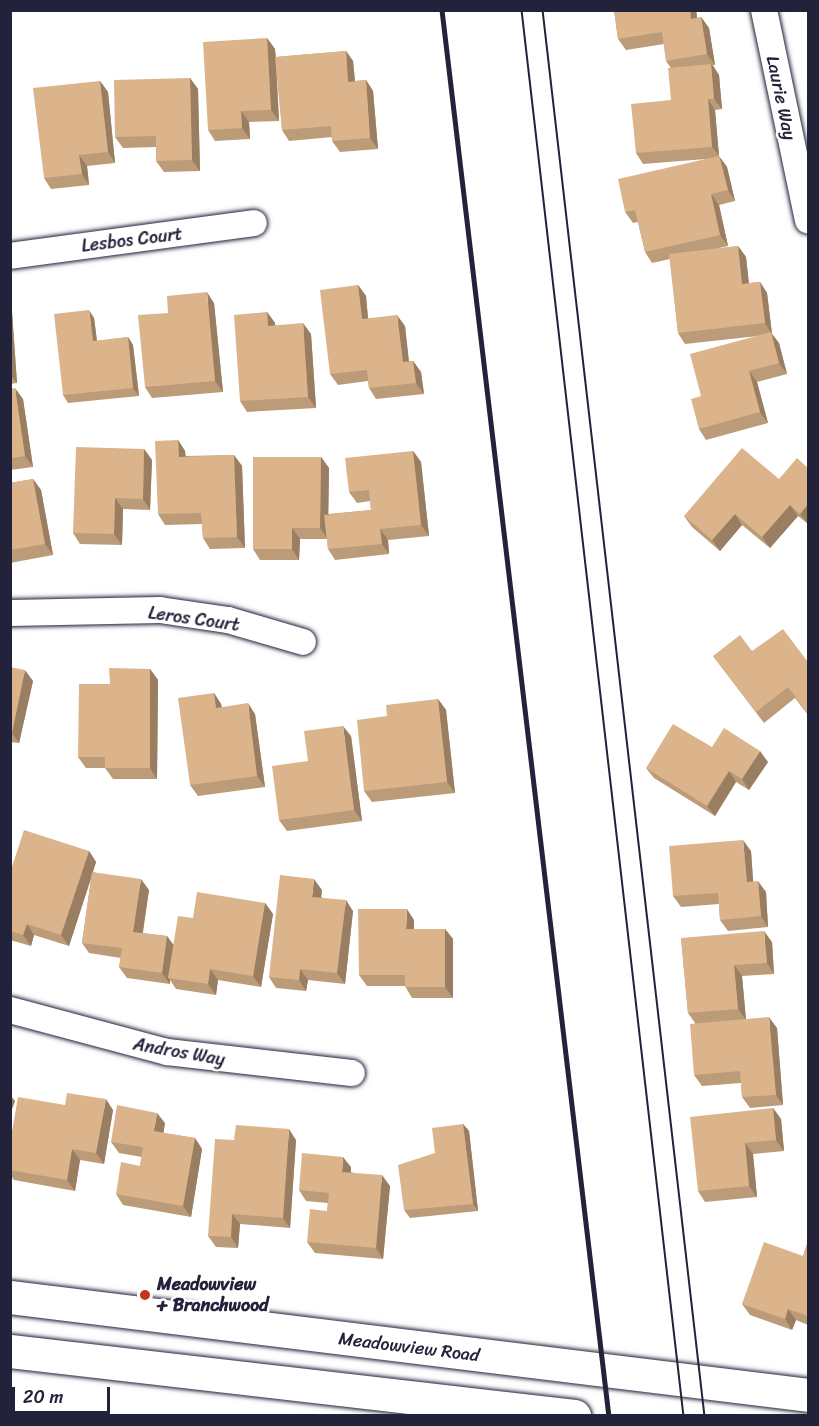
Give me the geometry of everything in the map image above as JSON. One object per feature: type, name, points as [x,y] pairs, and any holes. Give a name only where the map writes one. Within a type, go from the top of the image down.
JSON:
[{"type":"main road","name":"Meadowview Road","points":[[10,1298],[808,1395]]},
{"type":"main road","points":[[10,1351],[574,1416]]},
{"type":"street","name":"Laurie Way","points":[[764,10],[808,220]]},
{"type":"street","name":"Lesbos Court","points":[[10,256],[254,224]]},
{"type":"street","name":"Leros Court","points":[[10,613],[160,610],[228,620],[303,642]]},
{"type":"street","name":"Andros Way","points":[[10,1010],[167,1052],[352,1072]]},
{"type":"building","points":[[614,10],[690,10],[691,19],[701,17],[707,54],[666,61],[662,32],[618,39]]},
{"type":"building","points":[[267,38],[271,110],[241,111],[242,128],[208,130],[203,42]]},
{"type":"building","points":[[346,51],[348,82],[366,80],[370,138],[332,141],[331,126],[282,130],[275,57]]},
{"type":"building","points":[[711,64],[714,99],[708,99],[712,147],[636,153],[631,104],[671,100],[668,68]]},
{"type":"building","points":[[190,78],[192,160],[156,161],[156,136],[115,137],[114,80]]},
{"type":"building","points":[[100,81],[108,152],[79,155],[82,174],[44,178],[33,88]]},
{"type":"building","points":[[719,156],[728,190],[711,194],[720,235],[645,252],[635,210],[625,212],[618,179]]},
{"type":"building","points":[[738,246],[742,284],[760,282],[765,323],[678,333],[669,254]]},
{"type":"building","points":[[358,285],[362,319],[397,315],[403,362],[413,361],[416,383],[369,388],[367,370],[330,374],[320,290]]},
{"type":"building","points":[[207,292],[215,381],[145,387],[138,315],[168,313],[167,296]]},
{"type":"building","points":[[89,310],[93,341],[128,337],[133,388],[63,395],[54,314]]},
{"type":"building","points":[[267,312],[268,326],[303,323],[308,397],[240,401],[234,315]]},
{"type":"building","points":[[771,332],[779,363],[749,371],[760,412],[699,429],[691,399],[701,396],[690,354]]},
{"type":"building","points":[[15,388],[25,456],[10,458],[10,389]]},
{"type":"building","points":[[178,440],[179,457],[234,455],[237,537],[203,538],[201,513],[158,514],[155,441]]},
{"type":"building","points":[[76,447],[144,449],[143,499],[115,498],[114,534],[73,533]]},
{"type":"building","points":[[742,448],[779,479],[797,458],[808,468],[808,504],[800,514],[790,505],[762,537],[735,514],[712,540],[684,516]]},
{"type":"building","points":[[413,451],[421,525],[380,529],[382,544],[328,549],[324,515],[371,510],[369,490],[349,492],[345,458]]},
{"type":"building","points":[[253,457],[321,457],[320,528],[292,528],[292,549],[253,549]]},
{"type":"building","points":[[33,479],[45,544],[10,550],[10,483]]},
{"type":"building","points":[[783,629],[808,662],[808,714],[788,687],[756,712],[713,656],[740,635],[752,651]]},
{"type":"building","points":[[10,667],[25,670],[12,733],[10,732]]},
{"type":"building","points":[[109,668],[150,669],[150,768],[105,768],[105,757],[78,757],[79,684],[110,684]]},
{"type":"building","points":[[214,693],[216,708],[248,703],[257,776],[190,785],[178,698]]},
{"type":"building","points":[[438,699],[447,782],[364,791],[357,720],[387,716],[386,705]]},
{"type":"building","points":[[673,724],[712,747],[724,728],[760,751],[742,779],[729,771],[707,806],[646,768]]},
{"type":"building","points":[[343,726],[354,810],[279,820],[272,766],[308,761],[304,731]]},
{"type":"building","points":[[24,830],[89,851],[61,935],[27,924],[23,935],[10,931],[10,873]]},
{"type":"building","points":[[743,840],[747,882],[758,881],[761,916],[720,920],[718,893],[673,896],[669,846]]},
{"type":"building","points":[[92,872],[141,879],[133,932],[167,936],[162,973],[119,967],[122,948],[82,943]]},
{"type":"building","points":[[280,875],[314,879],[312,897],[346,900],[337,973],[300,969],[299,980],[269,977]]},
{"type":"building","points":[[197,892],[265,903],[253,976],[210,969],[208,984],[168,978],[178,916],[193,918]]},
{"type":"building","points":[[358,909],[407,909],[406,929],[445,929],[445,987],[405,987],[405,975],[359,975]]},
{"type":"building","points":[[764,931],[767,963],[734,965],[738,1009],[688,1013],[681,938]]},
{"type":"building","points":[[769,1017],[776,1095],[742,1097],[740,1071],[694,1075],[690,1024]]},
{"type":"building","points":[[67,1093],[106,1099],[96,1153],[72,1149],[67,1180],[10,1170],[10,1143],[18,1097],[65,1105]]},
{"type":"building","points":[[117,1105],[157,1113],[154,1131],[195,1138],[183,1206],[116,1194],[121,1162],[140,1166],[143,1147],[111,1142]]},
{"type":"building","points":[[773,1108],[776,1140],[745,1143],[749,1186],[698,1191],[690,1117]]},
{"type":"building","points":[[463,1124],[473,1204],[404,1210],[398,1165],[435,1153],[432,1128]]},
{"type":"building","points":[[236,1125],[289,1129],[283,1218],[232,1214],[231,1237],[208,1236],[215,1139],[234,1140]]},
{"type":"building","points":[[302,1153],[343,1157],[342,1172],[382,1175],[376,1248],[307,1242],[310,1209],[327,1211],[329,1193],[299,1190]]},
{"type":"building","points":[[808,1241],[808,1316],[788,1309],[785,1319],[742,1304],[764,1242],[803,1256]]},
{"type":"tram line","points":[[522,10],[684,1416]]},
{"type":"tram line","points":[[543,10],[705,1416]]},
{"type":"railway","points":[[442,10],[609,1416]]},
{"type":"place","name":"Meadowview + Branchwood","points":[[145,1295]]}]
